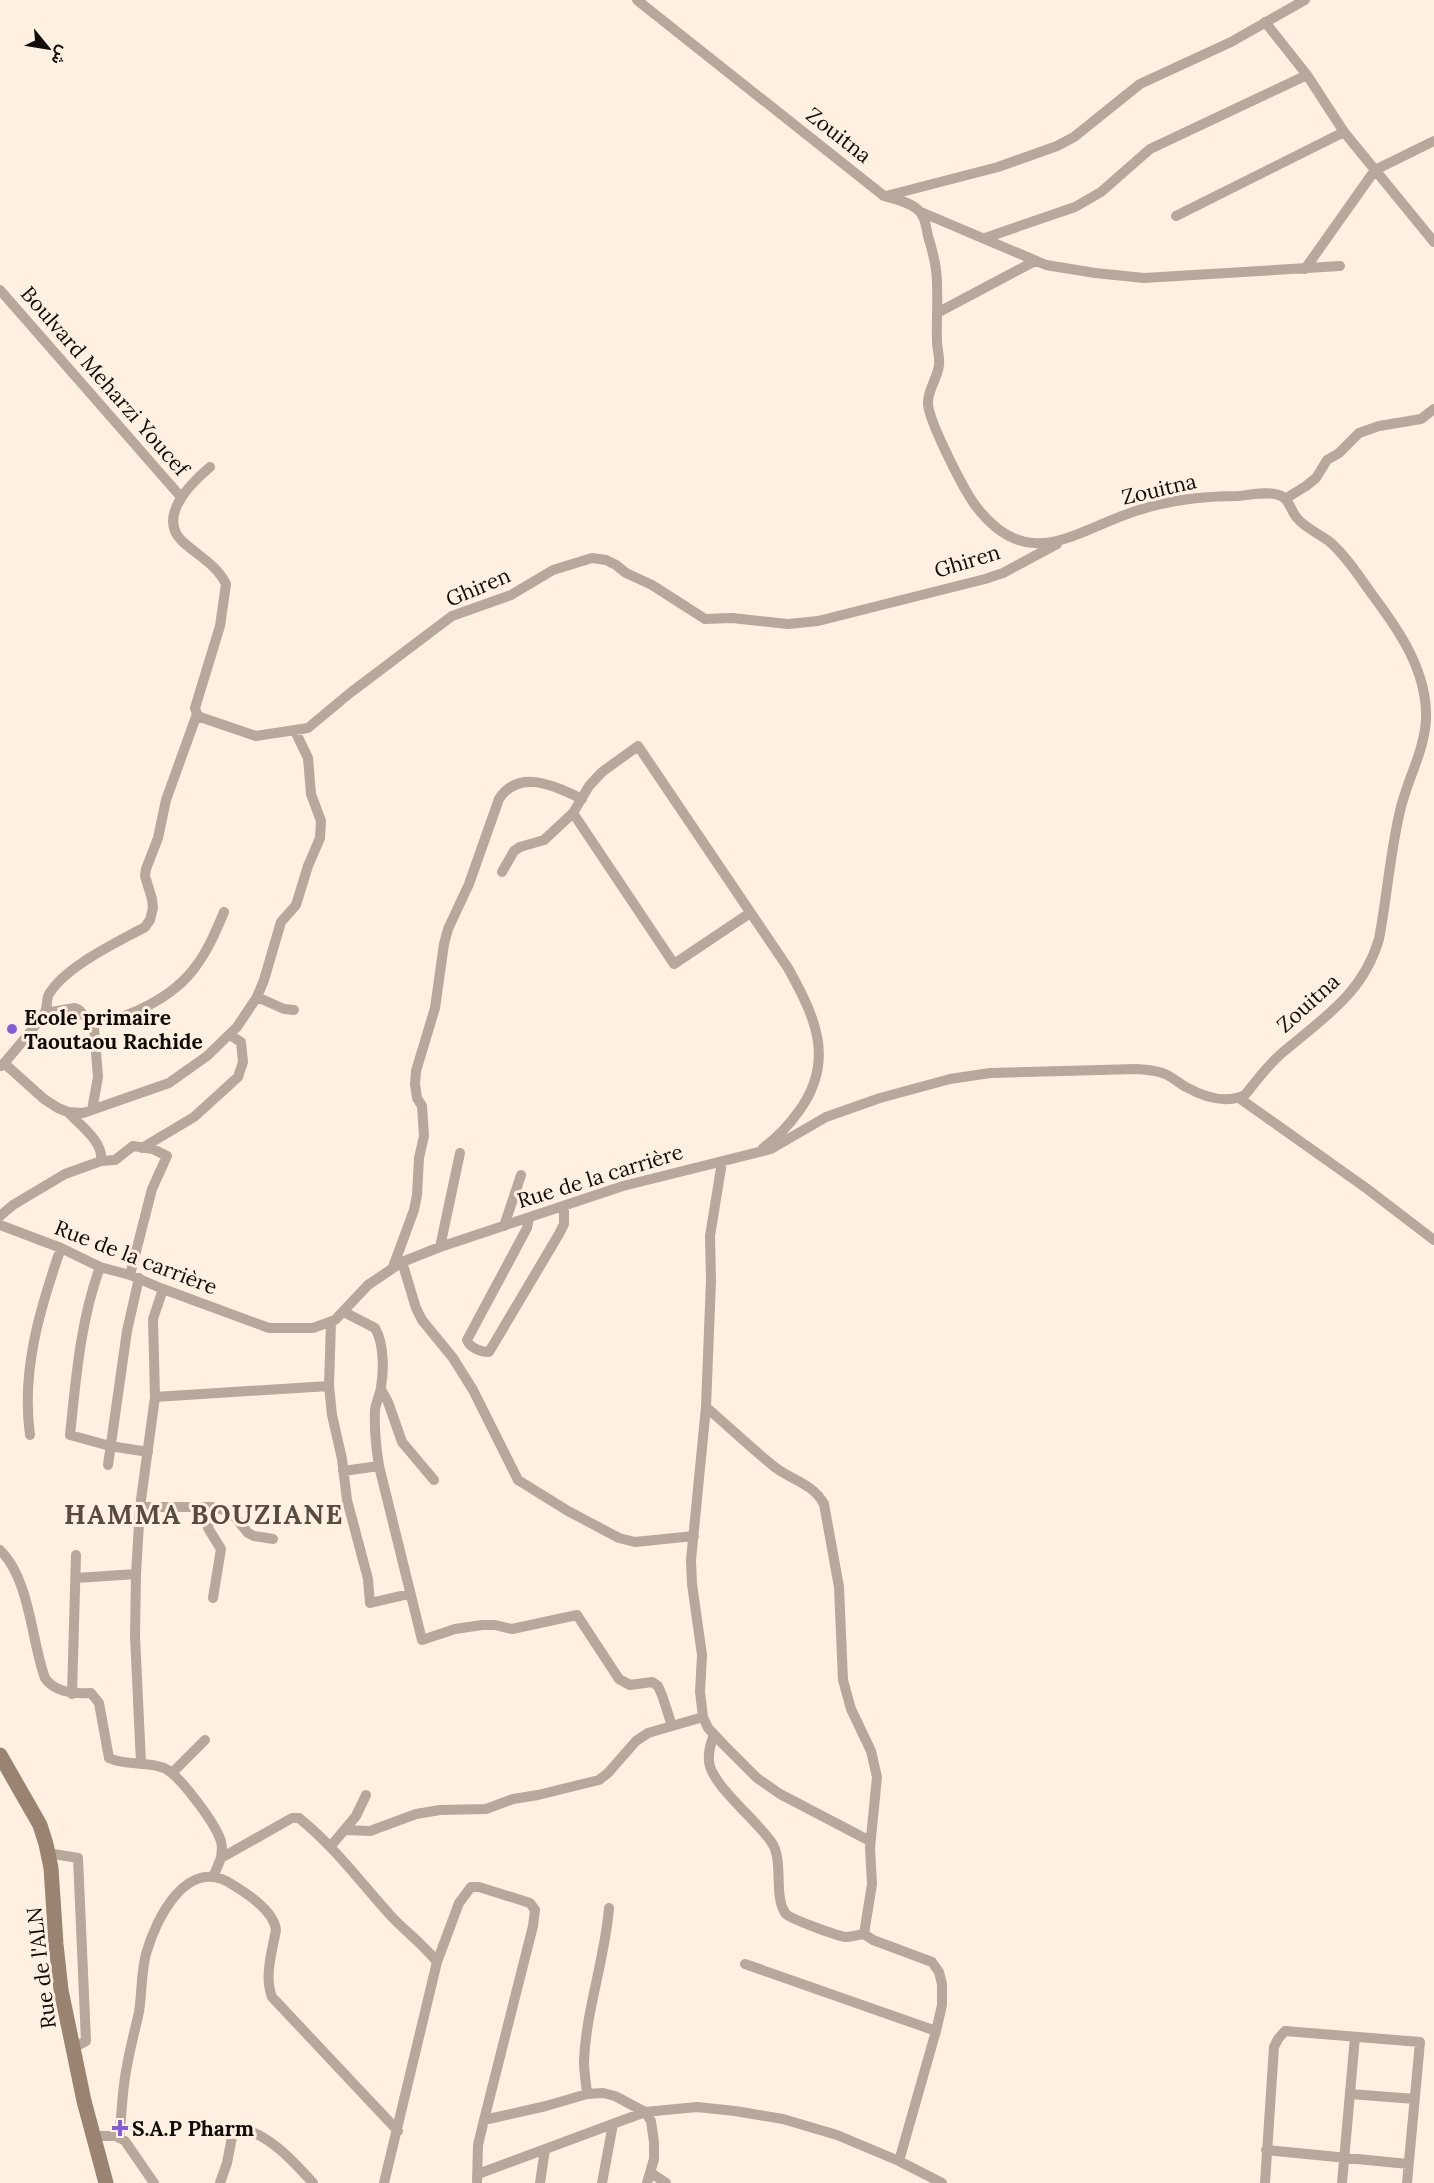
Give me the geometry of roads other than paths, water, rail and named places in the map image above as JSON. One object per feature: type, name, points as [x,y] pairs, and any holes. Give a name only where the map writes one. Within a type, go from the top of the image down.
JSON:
[{"type":"main road","name":"Rue de l'ALN","points":[[0,1755],[40,1825],[48,1853],[60,1981],[73,2048],[106,2183]]},
{"type":"street","name":"Zouitna","points":[[637,0],[884,196],[909,204],[921,212],[926,224],[936,270],[939,368],[928,395],[928,405],[931,418],[972,501],[987,521],[1010,537],[1028,542],[1049,543],[1063,540],[1135,511],[1160,504],[1215,496],[1278,495],[1285,499],[1298,520],[1341,553],[1399,632],[1420,678],[1425,699],[1426,719],[1424,737],[1398,821],[1386,904],[1375,954],[1365,975],[1352,993],[1334,1011],[1281,1054],[1245,1095],[1239,1098]]},
{"type":"street","points":[[884,196],[980,172],[1057,146],[1074,136],[1140,84],[1231,42],[1305,0]]},
{"type":"street","points":[[1265,22],[1306,75],[1344,132],[1434,242]]},
{"type":"street","points":[[985,238],[1075,207],[1101,192],[1150,149],[1306,75]]},
{"type":"street","points":[[1176,216],[1344,132]]},
{"type":"street","points":[[1305,269],[1375,170],[1434,141]]},
{"type":"street","points":[[921,212],[1046,265],[1095,273],[1144,278],[1340,266]]},
{"type":"street","points":[[937,313],[1035,261]]},
{"type":"street","name":"Boulvard Meharzi Youcef","points":[[0,290],[181,497]]},
{"type":"street","points":[[1285,499],[1311,482],[1328,460],[1339,453],[1359,433],[1378,426],[1421,419],[1434,409]]},
{"type":"street","points":[[101,1161],[102,1155],[91,1136],[68,1112],[44,1100],[3,1066],[45,1013],[49,994],[61,980],[84,961],[145,927],[150,920],[152,899],[145,876],[146,869],[158,838],[166,800],[197,714],[195,708],[220,626],[226,584],[213,565],[180,539],[174,526],[173,514],[181,497],[196,478],[210,466]]},
{"type":"street","name":"Ghiren","points":[[197,714],[256,735],[308,728],[350,693],[452,616],[493,603],[525,588],[553,570],[592,558],[606,560],[626,573],[652,585],[705,619],[732,618],[788,624],[818,621],[985,579],[1003,573],[1063,540]]},
{"type":"street","points":[[68,1112],[83,1113],[169,1083],[207,1056],[230,1035],[257,997],[281,922],[296,905],[321,830],[321,822],[311,794],[308,758],[295,731]]},
{"type":"street","points":[[502,872],[514,851],[544,840],[573,813],[589,786],[602,772],[638,746],[788,968],[805,999],[818,1036],[820,1060],[818,1075],[806,1102],[778,1135],[752,1155]]},
{"type":"street","points":[[582,799],[558,788],[525,782],[505,789],[498,799],[469,884],[448,929],[435,1008],[416,1071],[415,1084],[417,1098],[422,1106],[424,1136],[419,1158],[414,1210],[397,1265],[422,1320],[453,1358],[473,1390],[518,1480],[568,1511],[619,1538],[635,1542],[694,1536]]},
{"type":"street","points":[[573,813],[674,964],[750,913]]},
{"type":"street","points":[[92,1024],[139,1010],[181,982],[195,968],[204,954],[224,912]]},
{"type":"street","points":[[257,997],[284,1009],[294,1010]]},
{"type":"street","points":[[45,1013],[75,1008],[94,1028],[98,1077],[92,1110]]},
{"type":"street","points":[[142,1148],[194,1117],[238,1077],[243,1062],[242,1046],[241,1042],[230,1035]]},
{"type":"street","name":"Rue de la carrière","points":[[0,1225],[61,1248],[100,1268],[135,1276],[163,1289],[269,1328],[313,1328],[331,1322],[344,1312],[368,1285],[397,1265],[440,1247],[623,1186],[771,1149],[840,1110],[930,1084],[990,1073],[1154,1071],[1167,1074],[1196,1093],[1217,1099],[1239,1098]]},
{"type":"street","points":[[1239,1098],[1366,1188],[1434,1240]]},
{"type":"street","points":[[0,1216],[13,1205],[65,1173],[101,1161],[116,1160],[133,1146],[153,1149],[167,1156],[152,1189],[135,1276],[108,1465]]},
{"type":"street","points":[[440,1247],[460,1153]]},
{"type":"street","points":[[722,1162],[710,1236],[711,1290],[706,1407],[692,1560],[692,1584],[702,1654],[700,1692],[703,1717],[714,1734],[758,1778],[780,1794],[870,1841]]},
{"type":"street","points":[[504,1226],[521,1175]]},
{"type":"street","points":[[529,1218],[527,1228],[467,1340],[468,1344],[482,1352],[489,1352],[559,1234],[564,1224],[564,1207]]},
{"type":"street","points":[[30,1435],[27,1416],[28,1374],[40,1314],[61,1248]]},
{"type":"street","points":[[100,1268],[91,1293],[82,1336],[75,1375],[70,1435],[110,1446],[148,1452]]},
{"type":"street","points":[[141,1763],[135,1636],[136,1574],[140,1507],[155,1397],[153,1319],[163,1289]]},
{"type":"street","points":[[344,1312],[375,1328],[378,1332],[382,1368],[375,1429],[379,1466],[422,1640],[464,1628],[495,1624],[512,1629],[577,1615],[619,1679],[630,1685],[652,1682],[658,1686],[672,1726]]},
{"type":"street","points":[[331,1322],[329,1386],[332,1415],[347,1500],[368,1579],[370,1603],[409,1594]]},
{"type":"street","points":[[155,1397],[329,1386]]},
{"type":"street","points":[[381,1389],[402,1442],[434,1480]]},
{"type":"street","points":[[706,1407],[778,1470],[805,1483],[824,1504],[839,1587],[843,1680],[846,1695],[871,1751],[877,1777],[870,1841],[872,1884],[864,1934]]},
{"type":"street","points":[[343,1471],[379,1466]]},
{"type":"street","points":[[140,1507],[212,1507],[231,1512],[248,1533],[273,1539]]},
{"type":"street","points":[[212,1507],[208,1528],[221,1549],[213,1598]]},
{"type":"street","points":[[0,1550],[14,1571],[23,1593],[45,1678],[49,1684],[72,1694],[91,1694],[99,1703],[109,1758],[116,1761],[156,1765],[172,1773],[190,1793],[219,1834],[222,1845],[221,1858],[214,1875]]},
{"type":"street","points":[[72,1694],[76,1556]]},
{"type":"street","points":[[76,1578],[136,1574]]},
{"type":"street","points":[[345,1830],[370,1831],[416,1814],[440,1810],[486,1809],[513,1799],[599,1780],[636,1741],[648,1733],[703,1717]]},
{"type":"street","points":[[714,1734],[709,1750],[709,1763],[713,1775],[774,1845],[781,1901],[786,1914],[847,1937],[864,1934],[873,1940],[921,1956],[932,1962],[939,1972],[942,1984],[942,2005],[899,2161]]},
{"type":"street","points":[[172,1773],[205,1740]]},
{"type":"street","points":[[330,1847],[357,1816],[366,1795]]},
{"type":"street","points":[[221,1858],[292,1818],[299,1818],[330,1847],[395,1920],[428,1950],[437,1962]]},
{"type":"street","points":[[48,1853],[78,1858],[86,2041],[73,2048]]},
{"type":"street","points":[[119,2138],[126,2067],[139,2008],[146,1954],[156,1927],[168,1905],[182,1888],[191,1881],[214,1875],[232,1883],[275,1923],[276,1930],[268,1977],[268,1987],[272,1997],[398,2131]]},
{"type":"street","points":[[384,2183],[437,1962],[459,1903],[471,1887],[479,1887],[530,1903],[535,1910],[533,1926],[483,2120],[478,2145],[477,2179],[645,2112],[698,2108],[735,2111],[783,2120],[837,2135],[899,2161],[942,2183]]},
{"type":"street","points":[[586,2094],[584,2061],[607,1936],[609,1908]]},
{"type":"street","points":[[745,1964],[936,2031]]},
{"type":"street","points":[[1265,2183],[1274,2047],[1285,2031],[1420,2043],[1407,2183]]},
{"type":"street","points":[[1342,2183],[1354,2037]]},
{"type":"street","points":[[483,2120],[546,2106],[586,2094],[603,2093],[615,2096],[645,2112],[651,2121],[654,2159],[649,2178],[666,2183]]},
{"type":"street","points":[[1350,2094],[1415,2098]]},
{"type":"street","points":[[602,2183],[613,2124]]},
{"type":"street","points":[[220,2183],[227,2163],[233,2132],[239,2128],[248,2130],[274,2146],[313,2183]]},
{"type":"street","points":[[94,2136],[119,2138],[133,2150],[154,2183]]},
{"type":"street","points":[[540,2183],[545,2150]]},
{"type":"street","points":[[1266,2150],[1408,2164]]},
{"type":"place","name":"Ecole primaire Taoutaou Rachide","points":[[12,1029]]},
{"type":"place","name":"S.A.P Pharm","points":[[120,2128]]},
{"type":"district","name":"HAMMA BOUZIANE","points":[[204,1514]]}]
